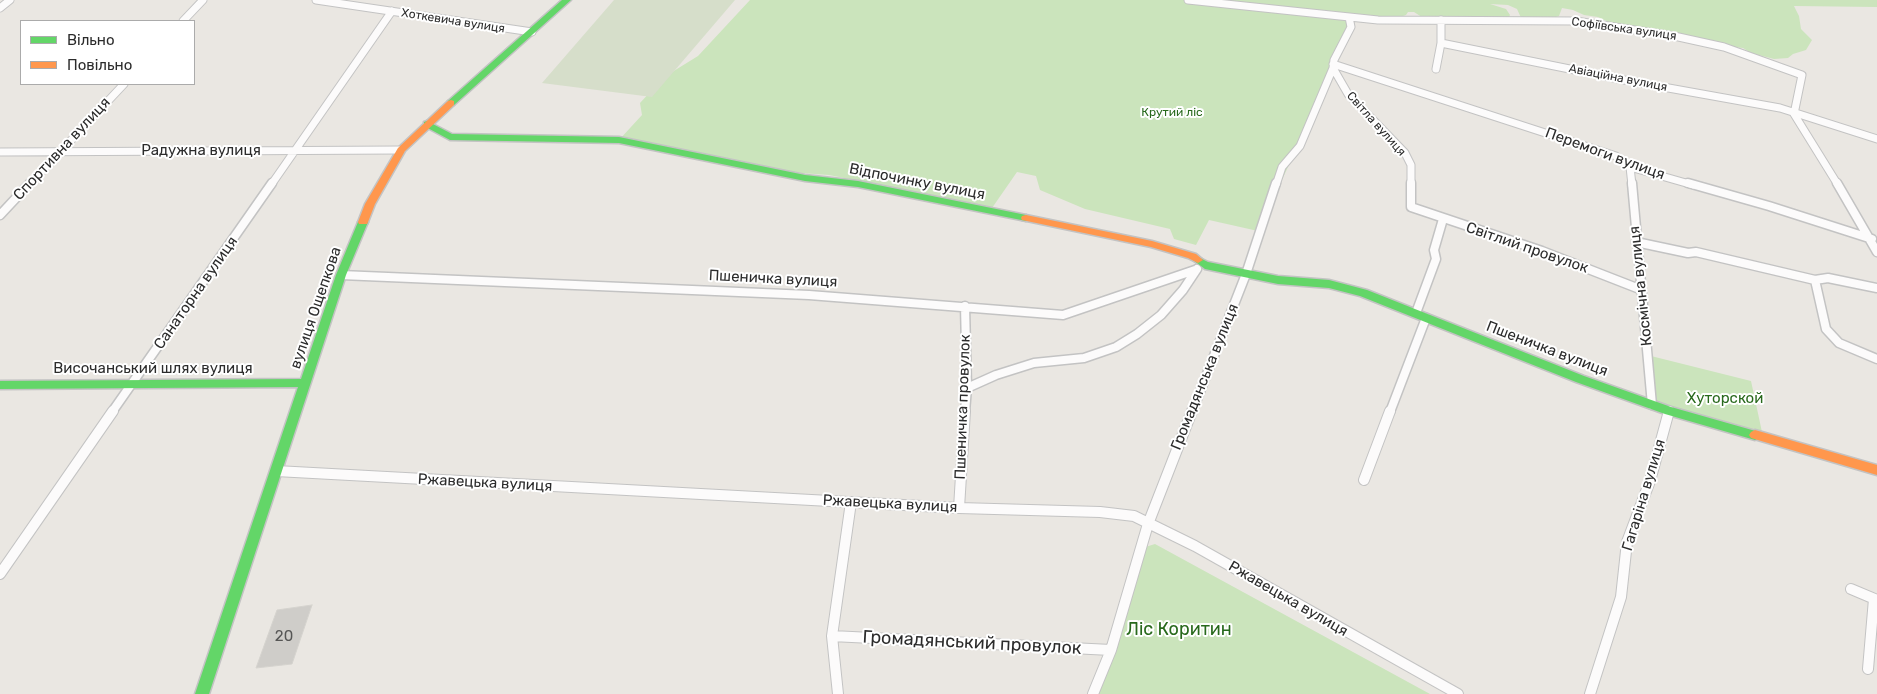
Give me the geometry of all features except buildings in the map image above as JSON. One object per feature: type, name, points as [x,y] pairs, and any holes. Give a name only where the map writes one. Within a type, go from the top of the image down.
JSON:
[{"type":"main road","name":"вулиця Ощепкова","points":[[202,694],[341,275],[370,204],[401,150],[568,0]]},
{"type":"main road","name":"Відпочинку вулиця","points":[[428,124],[450,137],[619,140],[806,178],[868,186],[1152,244],[1192,256],[1200,267]]},
{"type":"main road","name":"Пшеничка вулиця","points":[[1200,267],[1278,280],[1329,284],[1363,293],[1669,411],[1877,470]]},
{"type":"main road","name":"Височанський шлях вулиця","points":[[0,385],[306,383]]},
{"type":"street","points":[[0,8],[10,0]]},
{"type":"street","points":[[184,20],[203,0]]},
{"type":"street","name":"Хоткевича вулиця","points":[[316,0],[532,32]]},
{"type":"street","name":"Софіївська вулиця","points":[[1188,0],[1378,20],[1576,20],[1674,36],[1724,47],[1802,75],[1794,114]]},
{"type":"street","name":"Санаторна вулиця","points":[[0,574],[392,12]]},
{"type":"street","points":[[1333,66],[1351,27],[1349,17]]},
{"type":"street","points":[[1436,69],[1441,43],[1441,20]]},
{"type":"street","name":"Авіаційна вулиця","points":[[1441,43],[1624,80],[1780,108],[1877,139]]},
{"type":"street","name":"Перемоги вулиця","points":[[1333,66],[1430,94],[1616,156],[1630,167],[1769,206],[1874,240]]},
{"type":"street","name":"Світла вулиця","points":[[1333,66],[1348,94],[1405,153],[1411,165],[1411,208]]},
{"type":"street","name":"Громадянська вулиця","points":[[1093,694],[1111,650],[1148,524],[1246,274],[1282,167],[1300,146],[1333,66]]},
{"type":"street","name":"Спортивна вулиця","points":[[0,215],[123,85]]},
{"type":"street","points":[[1794,114],[1874,240],[1877,252]]},
{"type":"street","name":"Радужна вулиця","points":[[0,152],[401,150]]},
{"type":"street","name":"Космічна вулиця","points":[[1630,167],[1652,405]]},
{"type":"street","name":"Світлий провулок","points":[[1411,208],[1542,252],[1642,290]]},
{"type":"street","points":[[1364,480],[1421,316],[1436,259],[1434,250],[1443,219]]},
{"type":"street","points":[[1636,242],[1688,253],[1696,252],[1815,280],[1828,278],[1877,288]]},
{"type":"street","points":[[967,388],[996,375],[1034,363],[1084,358],[1116,346],[1137,334],[1161,315],[1200,267]]},
{"type":"street","name":"Пшеничка вулиця","points":[[341,275],[799,294],[1064,314],[1200,267]]},
{"type":"street","points":[[1815,280],[1826,329],[1839,343],[1877,359]]},
{"type":"street","name":"Пшеничка провулок","points":[[959,508],[967,388],[965,306]]},
{"type":"street","name":"Гагаріна вулиця","points":[[1590,694],[1621,596],[1627,542],[1650,481],[1669,411]]},
{"type":"street","name":"Ржавецька вулиця","points":[[276,472],[959,508],[1100,512],[1134,516],[1195,546],[1458,694]]},
{"type":"street","points":[[838,694],[832,636],[851,502]]},
{"type":"street","points":[[1851,589],[1875,600],[1868,669]]},
{"type":"street","name":"Громадянський провулок","points":[[832,636],[1111,650]]},
{"type":"green space","points":[[614,0],[735,0],[652,97],[542,83]]},
{"type":"green space","name":"Крутий ліс","points":[[750,0],[1877,0],[1877,7],[1794,6],[1799,16],[1801,29],[1812,40],[1806,50],[1793,54],[1788,58],[1774,59],[1751,53],[1743,48],[1724,46],[1716,41],[1615,25],[1598,17],[1562,8],[1559,16],[1551,19],[1522,20],[1517,9],[1508,5],[1490,4],[1506,9],[1510,15],[1508,19],[1428,21],[1414,12],[1408,12],[1406,15],[1394,19],[1351,17],[1332,73],[1258,231],[1209,220],[1196,245],[1174,239],[1170,229],[1085,209],[1040,190],[1036,176],[1017,172],[992,208],[924,197],[875,184],[829,175],[773,171],[691,154],[655,144],[619,140],[642,115],[640,103],[664,77],[698,56]]},
{"type":"green space","name":"Хуторской","points":[[1651,356],[1751,381],[1762,432],[1655,404]]},
{"type":"green space","name":"Ліс Коритин","points":[[1155,544],[1430,694],[1091,694],[1139,549]]},
{"type":"traffic: fast","points":[[451,103],[567,0]]},
{"type":"traffic: fast","points":[[427,124],[450,137],[619,140],[805,178],[858,184],[1026,218]]},
{"type":"traffic: fast","points":[[202,694],[341,275],[363,222]]},
{"type":"traffic: fast","points":[[1198,260],[1205,265],[1278,280],[1329,284],[1363,293],[1580,379],[1669,411],[1755,435]]},
{"type":"traffic: fast","points":[[0,385],[306,383]]},
{"type":"traffic: slow","points":[[363,222],[370,204],[401,150],[451,103]]},
{"type":"traffic: slow","points":[[1026,218],[1152,244],[1192,256],[1198,260]]},
{"type":"traffic: slow","points":[[1755,435],[1877,470]]}]
